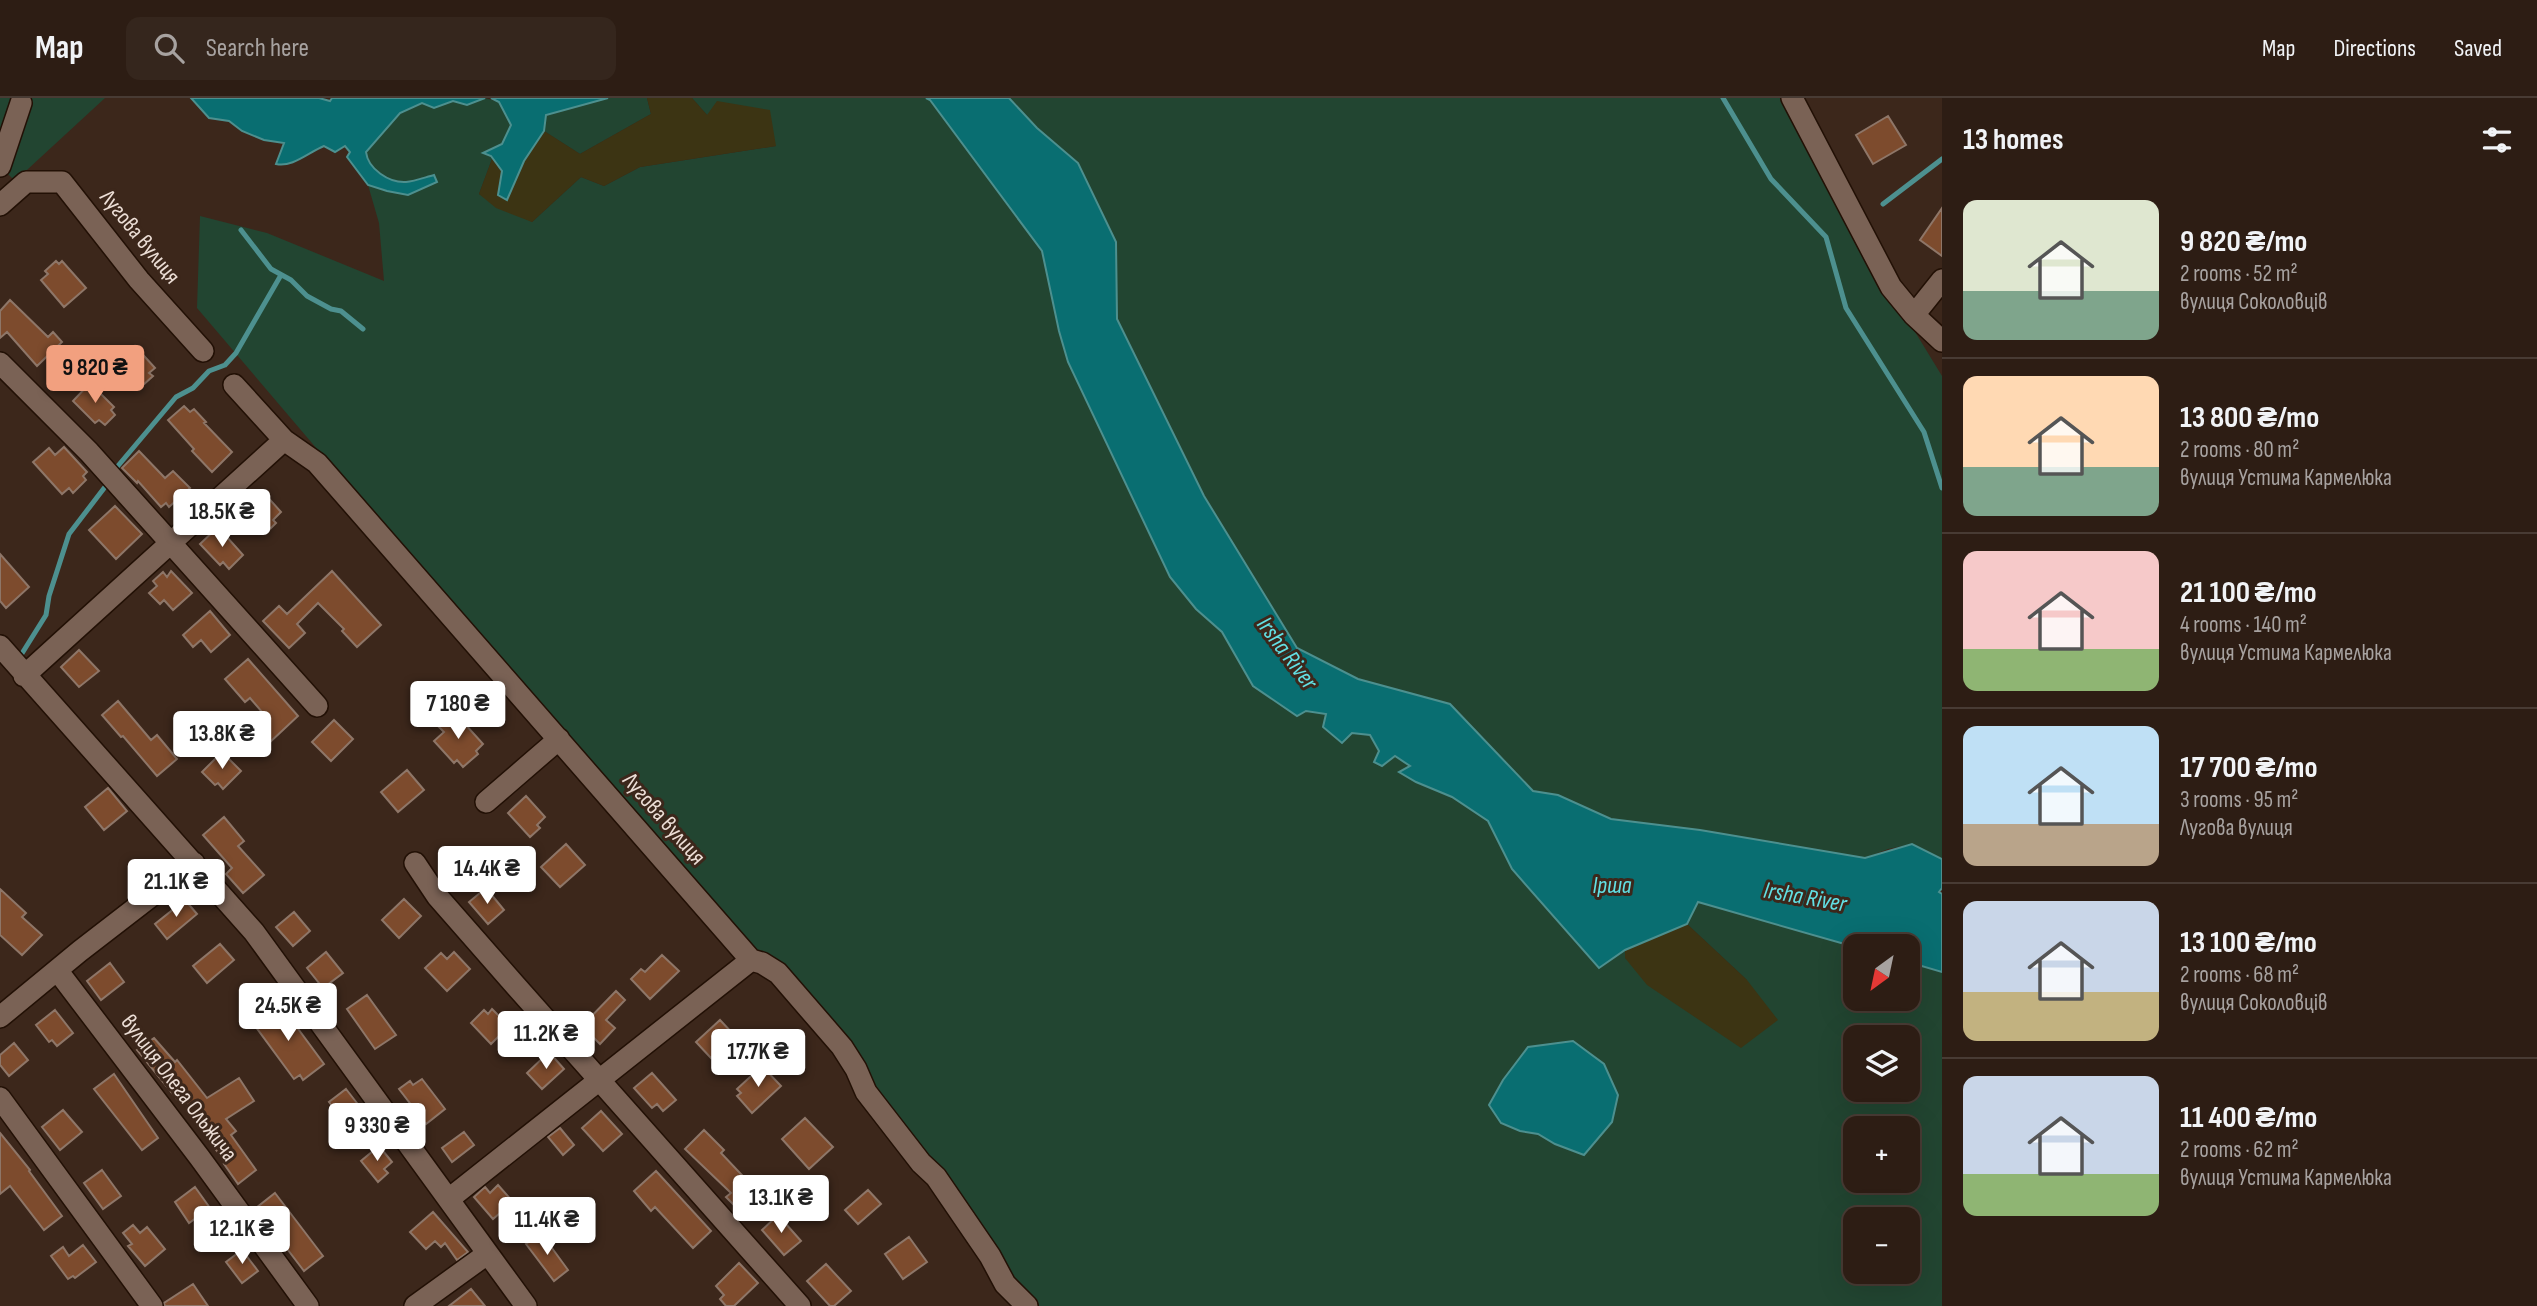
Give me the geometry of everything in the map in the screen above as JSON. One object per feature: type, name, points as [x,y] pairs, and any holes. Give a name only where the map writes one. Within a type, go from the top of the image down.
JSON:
[{"type":"street","points":[[1792,98],[1891,287],[1913,315],[1942,341]]},
{"type":"street","points":[[0,166],[21,103]]},
{"type":"street","name":"Лугова вулиця","points":[[0,205],[26,182],[62,182],[139,280],[204,351]]},
{"type":"street","points":[[1913,315],[1942,280]]},
{"type":"street","points":[[0,363],[89,452],[317,706]]},
{"type":"street","name":"Лугова вулиця","points":[[234,385],[284,440],[317,463],[751,960],[778,973],[842,1047],[866,1092],[921,1163],[936,1177],[990,1256],[1005,1284],[1027,1306]]},
{"type":"street","points":[[24,676],[284,440]]},
{"type":"street","points":[[0,646],[254,932],[526,1306]]},
{"type":"street","points":[[486,802],[559,738]]},
{"type":"street","points":[[0,1017],[194,863]]},
{"type":"street","points":[[415,863],[437,896],[800,1306]]},
{"type":"street","points":[[449,1199],[751,960]]},
{"type":"street","name":"вулиця Олега Ольжича","points":[[57,970],[308,1306]]},
{"type":"street","points":[[0,1098],[152,1306]]},
{"type":"street","points":[[415,1306],[487,1254]]},
{"type":"green space","points":[[0,98],[105,98],[15,181],[0,166]]},
{"type":"green space","points":[[485,98],[499,102],[511,125],[502,144],[484,154],[492,156],[492,159],[479,194],[532,222],[581,177],[604,186],[640,167],[776,146],[707,115],[692,98],[930,100],[1042,251],[1068,362],[1170,577],[1196,609],[1222,632],[1254,686],[1305,711],[1327,714],[1323,727],[1342,742],[1352,733],[1370,735],[1379,751],[1374,762],[1394,756],[1411,766],[1400,771],[1416,782],[1452,797],[1488,821],[1512,869],[1599,968],[1625,950],[1625,958],[1747,980],[1687,924],[1697,902],[1843,944],[1843,1012],[1920,1012],[1920,966],[1942,972],[1942,1306],[1034,1306],[903,1137],[870,1079],[741,947],[197,308],[200,216],[267,233],[384,281],[379,223],[368,185],[408,195],[433,175],[408,182],[391,180],[374,169],[366,152],[400,113],[422,103],[434,108],[453,101],[467,105]]},
{"type":"green space","points":[[608,98],[647,98],[651,114],[580,154],[544,131],[546,115]]},
{"type":"green space","points":[[1009,98],[1786,98],[1909,322],[1942,376],[1942,859],[1912,844],[1865,858],[1700,830],[1611,819],[1558,795],[1533,791],[1450,704],[1358,679],[1297,648],[1204,496],[1117,319],[1116,242],[1100,213],[1037,128]]},
{"type":"sand","points":[[647,98],[692,98],[707,115],[717,101],[770,110],[776,146],[640,167],[604,186],[581,177],[532,222],[496,208],[479,194],[492,159],[502,172],[507,200],[524,161],[544,131],[580,154],[651,114]]},
{"type":"sand","points":[[1687,924],[1747,980],[1778,1020],[1741,1048],[1647,985],[1625,958],[1625,950]]},
{"type":"water","points":[[191,98],[319,98],[330,101],[332,98],[485,98],[467,105],[453,101],[434,108],[422,103],[400,113],[366,152],[375,169],[393,180],[406,182],[434,175],[437,182],[408,195],[368,185],[347,157],[350,152],[345,146],[335,152],[324,146],[294,162],[276,164],[284,143],[264,140],[242,131],[229,121],[209,118]]},
{"type":"water","points":[[491,98],[608,98],[546,115],[544,131],[524,161],[507,200],[498,195],[502,171],[491,156],[483,153],[502,144],[511,125],[499,102]]},
{"type":"water","name":"Ірша","points":[[926,98],[1009,98],[1037,128],[1078,163],[1116,242],[1117,319],[1204,496],[1297,648],[1358,679],[1450,704],[1533,791],[1558,795],[1611,819],[1700,830],[1865,858],[1912,844],[1942,859],[1942,888],[1939,892],[1942,894],[1942,972],[1920,966],[1920,934],[1843,934],[1843,944],[1698,902],[1687,924],[1625,950],[1599,968],[1512,869],[1488,821],[1452,797],[1399,772],[1410,766],[1395,756],[1382,766],[1374,762],[1379,751],[1370,735],[1352,733],[1342,743],[1323,727],[1326,714],[1306,711],[1297,716],[1253,686],[1222,632],[1196,609],[1170,577],[1068,362],[1042,251]]},
{"type":"water","points":[[1573,1041],[1604,1064],[1618,1095],[1612,1122],[1584,1155],[1538,1134],[1520,1131],[1501,1123],[1489,1105],[1503,1080],[1528,1047]]},
{"type":"building","points":[[1888,116],[1906,145],[1873,164],[1856,135]]},
{"type":"building","points":[[1942,208],[1942,256],[1920,240]]},
{"type":"building","points":[[56,261],[59,264],[62,261],[86,288],[64,307],[41,280],[48,274],[45,271]]},
{"type":"building","points":[[10,300],[48,337],[53,332],[62,342],[37,366],[7,332],[0,338],[0,311]]},
{"type":"building","points":[[135,346],[155,368],[149,373],[153,376],[143,385],[139,381],[135,384],[113,361],[126,349],[129,352]]},
{"type":"building","points":[[90,383],[114,407],[111,410],[115,415],[105,425],[99,420],[95,423],[73,401]]},
{"type":"building","points":[[184,406],[190,412],[194,409],[232,452],[212,472],[168,420]]},
{"type":"building","points":[[64,447],[87,472],[83,476],[86,480],[73,493],[69,488],[62,494],[33,462],[49,448],[55,455]]},
{"type":"building","points":[[139,451],[165,478],[173,471],[190,488],[169,507],[166,503],[161,507],[138,481],[137,483],[122,468]]},
{"type":"building","points":[[263,492],[281,512],[273,520],[276,523],[266,533],[244,510]]},
{"type":"building","points":[[115,506],[142,534],[116,559],[89,530]]},
{"type":"building","points":[[218,527],[243,555],[229,569],[223,562],[220,565],[200,544]]},
{"type":"building","points":[[0,554],[29,587],[6,608],[0,601]]},
{"type":"building","points":[[171,571],[192,593],[173,610],[164,600],[160,604],[149,593],[157,586],[153,581],[163,572],[167,577]]},
{"type":"building","points":[[332,571],[381,625],[357,647],[342,631],[344,629],[318,603],[297,624],[305,633],[289,648],[263,621],[279,606],[287,614]]},
{"type":"building","points":[[210,611],[230,635],[211,652],[201,640],[193,647],[183,635]]},
{"type":"building","points":[[79,650],[99,671],[79,687],[61,667]]},
{"type":"building","points":[[248,659],[298,716],[269,743],[256,728],[263,722],[258,717],[263,713],[250,698],[245,702],[225,679]]},
{"type":"building","points":[[118,701],[151,740],[157,735],[177,759],[157,776],[102,715]]},
{"type":"building","points":[[455,713],[483,744],[476,751],[478,754],[463,767],[457,760],[454,763],[434,741],[444,732],[439,727]]},
{"type":"building","points":[[334,720],[353,739],[331,761],[312,742]]},
{"type":"building","points":[[222,752],[241,771],[223,789],[202,772]]},
{"type":"building","points":[[407,770],[424,790],[398,812],[381,792]]},
{"type":"building","points":[[108,788],[127,811],[104,830],[85,807]]},
{"type":"building","points":[[526,796],[545,817],[537,825],[540,828],[530,837],[508,813]]},
{"type":"building","points":[[224,817],[244,841],[238,846],[264,875],[243,893],[226,874],[232,868],[203,835]]},
{"type":"building","points":[[566,844],[585,865],[560,887],[541,867]]},
{"type":"building","points":[[486,888],[504,910],[488,924],[469,902]]},
{"type":"building","points":[[0,889],[26,913],[22,917],[42,935],[22,955],[0,935]]},
{"type":"building","points":[[404,899],[421,916],[399,938],[382,920]]},
{"type":"building","points":[[185,900],[197,914],[167,939],[155,924]]},
{"type":"building","points":[[294,912],[310,931],[293,946],[276,927]]},
{"type":"building","points":[[220,944],[234,960],[207,983],[193,966]]},
{"type":"building","points":[[326,952],[343,973],[323,988],[307,968]]},
{"type":"building","points":[[454,952],[470,969],[447,991],[425,968],[441,953],[447,959]]},
{"type":"building","points":[[662,955],[679,971],[650,999],[631,979],[641,969],[645,972]]},
{"type":"building","points":[[110,963],[124,982],[101,1000],[87,981]]},
{"type":"building","points":[[616,991],[625,1000],[606,1020],[615,1028],[600,1044],[582,1026]]},
{"type":"building","points":[[367,995],[396,1035],[375,1049],[347,1009]]},
{"type":"building","points":[[282,1007],[324,1064],[303,1080],[300,1075],[294,1079],[250,1019],[264,1009],[270,1016]]},
{"type":"building","points":[[492,1009],[509,1026],[491,1044],[471,1023],[484,1010],[488,1014]]},
{"type":"building","points":[[55,1010],[73,1033],[57,1046],[52,1040],[49,1042],[36,1025]]},
{"type":"building","points":[[720,1020],[735,1036],[711,1058],[696,1042]]},
{"type":"building","points":[[154,1038],[175,1062],[177,1060],[207,1098],[239,1078],[254,1101],[226,1119],[236,1131],[231,1135],[256,1170],[238,1184],[224,1164],[226,1163],[197,1125],[202,1122],[185,1100],[181,1104],[137,1050]]},
{"type":"building","points":[[14,1043],[28,1060],[9,1076],[0,1065],[0,1055]]},
{"type":"building","points":[[549,1052],[564,1069],[542,1089],[527,1073]]},
{"type":"building","points":[[762,1066],[781,1086],[752,1113],[737,1096],[741,1093],[737,1089]]},
{"type":"building","points":[[652,1073],[676,1100],[663,1111],[657,1104],[652,1108],[634,1088]]},
{"type":"building","points":[[114,1074],[158,1138],[142,1150],[94,1089]]},
{"type":"building","points":[[422,1079],[445,1109],[426,1124],[399,1089],[410,1081],[413,1085]]},
{"type":"building","points":[[346,1089],[360,1107],[349,1116],[353,1120],[342,1129],[331,1115],[336,1111],[329,1102]]},
{"type":"building","points":[[63,1110],[82,1132],[60,1150],[42,1127]]},
{"type":"building","points":[[601,1111],[622,1134],[603,1151],[582,1128]]},
{"type":"building","points":[[805,1118],[833,1147],[809,1169],[782,1139]]},
{"type":"building","points":[[560,1128],[574,1145],[563,1155],[548,1137]]},
{"type":"building","points":[[704,1130],[724,1150],[721,1153],[756,1190],[737,1208],[726,1197],[731,1193],[685,1149]]},
{"type":"building","points":[[464,1132],[474,1145],[452,1162],[442,1148]]},
{"type":"building","points":[[0,1133],[62,1216],[44,1230],[10,1186],[0,1194]]},
{"type":"building","points":[[379,1146],[392,1162],[384,1169],[388,1173],[378,1182],[361,1161]]},
{"type":"building","points":[[102,1170],[121,1196],[103,1209],[84,1183]]},
{"type":"building","points":[[656,1171],[711,1231],[693,1248],[655,1207],[651,1211],[634,1191]]},
{"type":"building","points":[[498,1185],[513,1202],[493,1219],[474,1197],[485,1187],[490,1193]]},
{"type":"building","points":[[195,1187],[210,1208],[189,1223],[175,1202]]},
{"type":"building","points":[[868,1190],[881,1204],[858,1224],[845,1210]]},
{"type":"building","points":[[275,1193],[323,1256],[304,1271],[256,1208]]},
{"type":"building","points":[[433,1212],[468,1252],[457,1260],[445,1243],[441,1247],[435,1241],[426,1249],[410,1232]]},
{"type":"building","points":[[778,1215],[801,1241],[784,1255],[762,1230]]},
{"type":"building","points":[[133,1225],[140,1233],[147,1227],[165,1249],[145,1266],[128,1246],[132,1244],[123,1233]]},
{"type":"building","points":[[541,1233],[568,1270],[554,1281],[526,1244]]},
{"type":"building","points":[[909,1237],[927,1262],[903,1279],[885,1254]]},
{"type":"building","points":[[83,1245],[96,1262],[75,1278],[73,1276],[68,1279],[51,1256],[63,1247],[69,1256]]},
{"type":"building","points":[[242,1250],[258,1271],[242,1283],[226,1262]]},
{"type":"building","points":[[739,1263],[758,1283],[734,1306],[726,1306],[720,1299],[724,1295],[716,1286]]},
{"type":"building","points":[[826,1264],[851,1291],[834,1306],[830,1306],[807,1281]]},
{"type":"building","points":[[193,1284],[208,1306],[165,1306],[164,1303]]},
{"type":"building","points":[[471,1289],[485,1306],[449,1306]]},
{"type":"waterway","points":[[1723,98],[1771,179],[1826,237],[1846,308],[1924,432],[1942,488]]},
{"type":"waterway","points":[[1883,204],[1942,159]]},
{"type":"waterway","points":[[241,230],[271,269],[291,280],[307,296],[331,309],[341,311],[363,329]]},
{"type":"waterway","points":[[117,467],[176,397],[193,388],[209,371],[225,365],[236,353],[281,275]]},
{"type":"waterway","points":[[21,655],[46,615],[49,596],[69,534],[108,483]]},
{"type":"water label","name":"Irsha River","points":[[1287,653]]},
{"type":"water label","name":"Irsha River","points":[[1805,897]]}]
